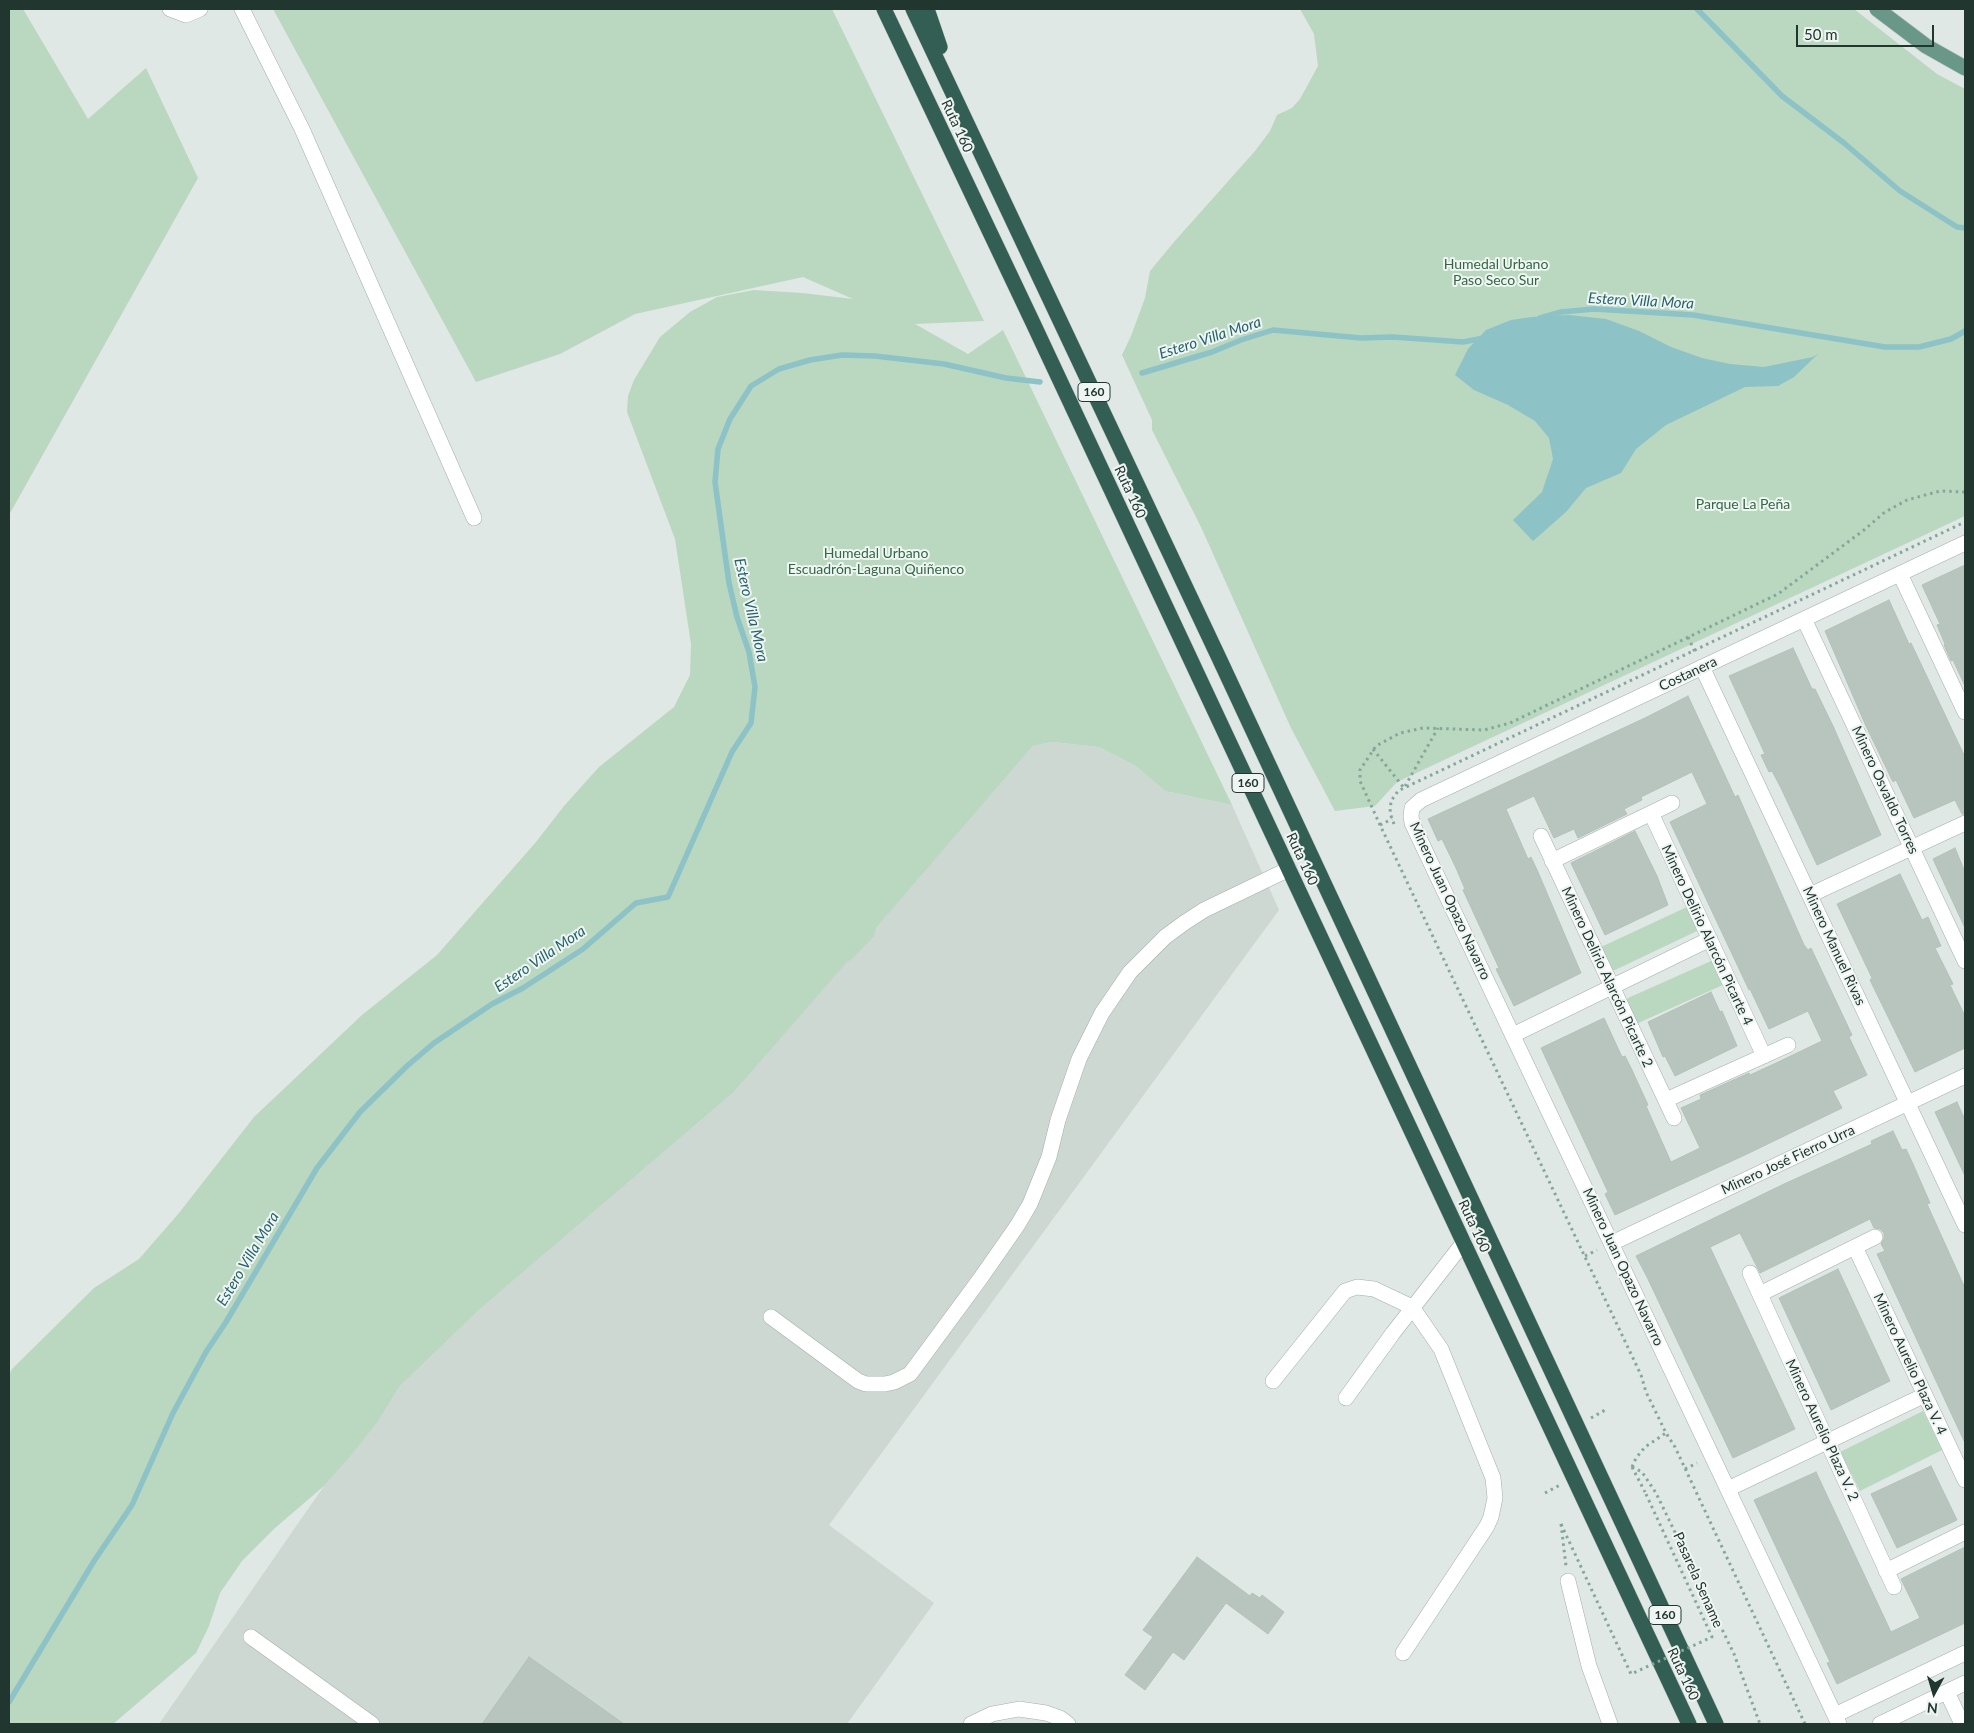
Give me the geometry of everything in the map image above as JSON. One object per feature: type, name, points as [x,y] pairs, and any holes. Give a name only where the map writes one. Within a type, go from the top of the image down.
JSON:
[{"type":"highway","points":[[876,9],[910,65]]},
{"type":"highway","name":"Ruta 160","points":[[884,9],[1464,1242],[1688,1724]]},
{"type":"highway","name":"Ruta 160","points":[[913,9],[1219,658],[1716,1724]]},
{"type":"highway","points":[[927,9],[968,127]]},
{"type":"main road","points":[[1877,9],[1926,46],[1965,68]]},
{"type":"street","points":[[170,9],[186,15],[200,9]]},
{"type":"street","points":[[242,9],[302,129],[474,518]]},
{"type":"street","name":"Costanera","points":[[1412,808],[1421,800],[1965,543]]},
{"type":"street","points":[[1900,574],[1965,712]]},
{"type":"street","name":"Minero Osvaldo Torres","points":[[1804,619],[1965,961]]},
{"type":"street","name":"Minero Manuel Rivas","points":[[1702,667],[1965,1225]]},
{"type":"street","points":[[1552,861],[1672,803]]},
{"type":"street","name":"Minero Juan Opazo Navarro","points":[[1412,808],[1412,823],[1837,1720]]},
{"type":"street","name":"Minero Delirio Alarcón Picarte 4","points":[[1651,813],[1764,1056]]},
{"type":"street","points":[[1810,895],[1965,823]]},
{"type":"street","name":"Minero Delirio Alarcón Picarte 2","points":[[1541,836],[1674,1118]]},
{"type":"street","points":[[771,1317],[858,1381],[866,1384],[885,1384],[910,1374],[980,1279],[1030,1204],[1049,1157],[1058,1120],[1079,1060],[1102,1013],[1130,972],[1165,937],[1204,910],[1289,869]]},
{"type":"street","points":[[1513,1035],[1710,939]]},
{"type":"street","points":[[1666,1100],[1788,1045]]},
{"type":"street","name":"Minero José Fierro Urra","points":[[1612,1243],[1965,1076]]},
{"type":"street","points":[[1760,1294],[1875,1237]]},
{"type":"street","points":[[1346,1398],[1412,1307],[1464,1242]]},
{"type":"street","name":"Minero Aurelio Plaza V. 4","points":[[1856,1247],[1965,1480]]},
{"type":"street","name":"Minero Aurelio Plaza V. 2","points":[[1750,1274],[1894,1587]]},
{"type":"street","points":[[1273,1381],[1344,1291],[1357,1287],[1374,1289],[1412,1307],[1441,1349],[1493,1478],[1494,1508],[1487,1526],[1404,1653]]},
{"type":"street","points":[[1728,1489],[1925,1395]]},
{"type":"street","points":[[1886,1571],[1965,1532]]},
{"type":"street","points":[[1568,1581],[1589,1666],[1610,1724]]},
{"type":"street","points":[[251,1637],[372,1724]]},
{"type":"street","points":[[1837,1720],[1965,1653]]},
{"type":"street","points":[[1880,1724],[1965,1683]]},
{"type":"street","points":[[1947,1692],[1962,1724]]},
{"type":"street","points":[[971,1724],[992,1714],[1018,1709],[1046,1713],[1060,1718],[1068,1724]]},
{"type":"path","points":[[1805,1724],[1686,1469],[1646,1392],[1641,1376],[1380,825],[1359,776],[1362,764],[1373,749],[1400,733],[1423,728],[1484,730],[1499,727],[1778,594],[1885,512],[1906,500],[1940,491],[1965,492]]},
{"type":"path","points":[[1688,637],[1694,650]]},
{"type":"path","points":[[1373,749],[1404,788],[1438,728]]},
{"type":"path","points":[[1380,825],[1392,819]]},
{"type":"path","points":[[1585,1256],[1596,1250]]},
{"type":"path","points":[[1666,1433],[1645,1446],[1632,1467],[1642,1472],[1656,1494],[1734,1654],[1760,1724]]},
{"type":"path","points":[[1686,1469],[1697,1463]]},
{"type":"path","name":"Pasarela Sename","points":[[1568,1581],[1561,1524],[1631,1674],[1712,1637],[1632,1467]]},
{"type":"shaded area","points":[[1052,742],[1099,747],[1136,766],[1165,791],[1232,805],[1279,910],[829,1525],[934,1603],[847,1724],[159,1724],[324,1486],[377,1423],[400,1386],[479,1310],[734,1092],[1033,746]]},
{"type":"green space","points":[[9,9],[23,9],[88,119],[146,68],[198,178],[9,515]]},
{"type":"green space","name":"Humedal Urbano Escuadrón-Laguna Quiñenco","points":[[273,9],[832,9],[984,321],[915,324],[968,354],[1003,330],[1232,805],[1165,791],[1136,766],[1099,747],[1052,742],[1033,746],[876,928],[874,936],[847,962],[734,1092],[479,1310],[400,1386],[377,1423],[324,1486],[275,1528],[242,1561],[220,1593],[209,1626],[196,1653],[113,1724],[9,1724],[9,1375],[12,1369],[94,1288],[139,1259],[179,1213],[254,1117],[362,1015],[437,955],[599,767],[674,707],[690,675],[691,644],[675,539],[627,412],[628,396],[634,380],[660,337],[690,312],[717,297],[754,290],[853,299],[803,277],[635,314],[560,354],[476,382]]},
{"type":"green space","name":"Humedal Urbano Paso Seco Sur","points":[[1300,9],[1854,9],[1937,74],[1965,89],[1965,516],[1397,782],[1375,806],[1335,811],[1291,728],[1201,527],[1152,430],[1152,420],[1122,355],[1145,298],[1150,271],[1255,151],[1270,131],[1277,115],[1292,108],[1300,99],[1318,66],[1314,34]]},
{"type":"green space","points":[[1689,906],[1699,927],[1697,931],[1612,970],[1601,947]]},
{"type":"green space","points":[[1714,961],[1725,984],[1636,1024],[1626,1002],[1628,998]]},
{"type":"green space","points":[[1923,1411],[1942,1450],[1860,1491],[1840,1452]]},
{"type":"water","points":[[1569,315],[1606,319],[1639,331],[1671,347],[1702,358],[1730,364],[1764,367],[1813,357],[1819,353],[1794,377],[1778,386],[1745,387],[1666,425],[1636,449],[1621,473],[1586,488],[1566,512],[1533,541],[1513,520],[1542,492],[1553,459],[1549,438],[1535,421],[1508,405],[1474,390],[1455,375],[1468,349],[1486,330],[1511,320]]},
{"type":"building","points":[[1965,565],[1965,686],[1944,645],[1937,625],[1940,624],[1922,585]]},
{"type":"building","points":[[1889,600],[1965,757],[1965,814],[1962,814],[1955,800],[1914,818],[1896,780],[1893,782],[1866,726],[1825,631]]},
{"type":"building","points":[[1793,648],[1812,689],[1815,689],[1833,726],[1881,835],[1817,865],[1781,788],[1772,771],[1769,772],[1761,755],[1765,754],[1729,676]]},
{"type":"building","points":[[1688,696],[1735,797],[1738,795],[1804,945],[1808,950],[1811,948],[1852,1035],[1849,1037],[1867,1075],[1833,1091],[1842,1108],[1615,1215],[1605,1194],[1608,1192],[1541,1048],[1604,1018],[1622,1057],[1625,1056],[1632,1070],[1671,1162],[1700,1148],[1681,1108],[1701,1099],[1700,1095],[1749,1073],[1750,1075],[1822,1041],[1808,1011],[1769,1029],[1749,990],[1670,822],[1707,804],[1692,772],[1641,797],[1642,800],[1624,809],[1627,814],[1578,838],[1574,829],[1554,838],[1534,796],[1506,809],[1528,859],[1531,857],[1538,872],[1581,973],[1514,1006],[1496,969],[1499,968],[1463,890],[1465,889],[1456,868],[1442,839],[1438,841],[1428,819]]},
{"type":"building","points":[[1635,831],[1657,876],[1668,905],[1605,935],[1571,863]]},
{"type":"building","points":[[1955,848],[1965,872],[1965,928],[1933,859]]},
{"type":"building","points":[[1900,874],[1922,920],[1928,917],[1941,946],[1935,948],[1953,984],[1950,985],[1965,1016],[1965,1048],[1915,1072],[1870,980],[1872,978],[1837,904]]},
{"type":"building","points":[[1711,992],[1720,1012],[1722,1011],[1737,1046],[1675,1076],[1665,1056],[1663,1057],[1648,1022]]},
{"type":"building","points":[[1957,1102],[1965,1120],[1965,1176],[1935,1112]]},
{"type":"building","points":[[1893,1131],[1902,1150],[1906,1149],[1913,1164],[1930,1203],[1927,1204],[1965,1288],[1965,1443],[1877,1254],[1885,1251],[1881,1244],[1884,1233],[1880,1229],[1874,1228],[1870,1219],[1760,1273],[1740,1233],[1710,1247],[1795,1429],[1733,1458],[1636,1256],[1784,1184],[1872,1144],[1871,1141]]},
{"type":"building","points":[[1838,1269],[1890,1381],[1831,1410],[1779,1298]]},
{"type":"building","points":[[1931,1466],[1957,1520],[1897,1548],[1871,1494]]},
{"type":"building","points":[[1816,1472],[1891,1632],[1920,1618],[1901,1579],[1965,1547],[1965,1623],[1837,1684],[1827,1663],[1830,1662],[1754,1500]]},
{"type":"building","points":[[1197,1557],[1250,1596],[1252,1593],[1260,1598],[1262,1595],[1284,1612],[1268,1634],[1226,1603],[1184,1660],[1173,1652],[1145,1690],[1125,1675],[1153,1637],[1143,1630]]},
{"type":"building","points":[[529,1657],[576,1690],[624,1724],[482,1724]]},
{"type":"waterway","points":[[1697,9],[1782,96],[1844,143],[1900,191],[1957,227],[1965,228]]},
{"type":"waterway","name":"Estero Villa Mora","points":[[1540,318],[1561,312],[1594,309],[1693,315],[1885,347],[1919,347],[1951,339],[1965,331]]},
{"type":"waterway","name":"Estero Villa Mora","points":[[1142,373],[1212,352],[1273,330],[1361,338],[1393,337],[1463,342],[1484,338]]},
{"type":"waterway","name":"Estero Villa Mora","points":[[9,1702],[94,1561],[132,1505],[173,1413],[206,1352],[226,1322],[317,1168],[360,1112],[407,1066],[434,1043],[492,1004],[523,988],[583,949],[636,903],[668,897],[732,752],[751,723],[755,687],[749,652],[737,617],[729,583],[715,482],[718,449],[730,419],[751,386],[779,369],[810,360],[842,355],[875,356],[944,364],[1006,378],[1040,382]]},
{"type":"park label","name":"Parque La Peña","points":[[1743,504]]}]
